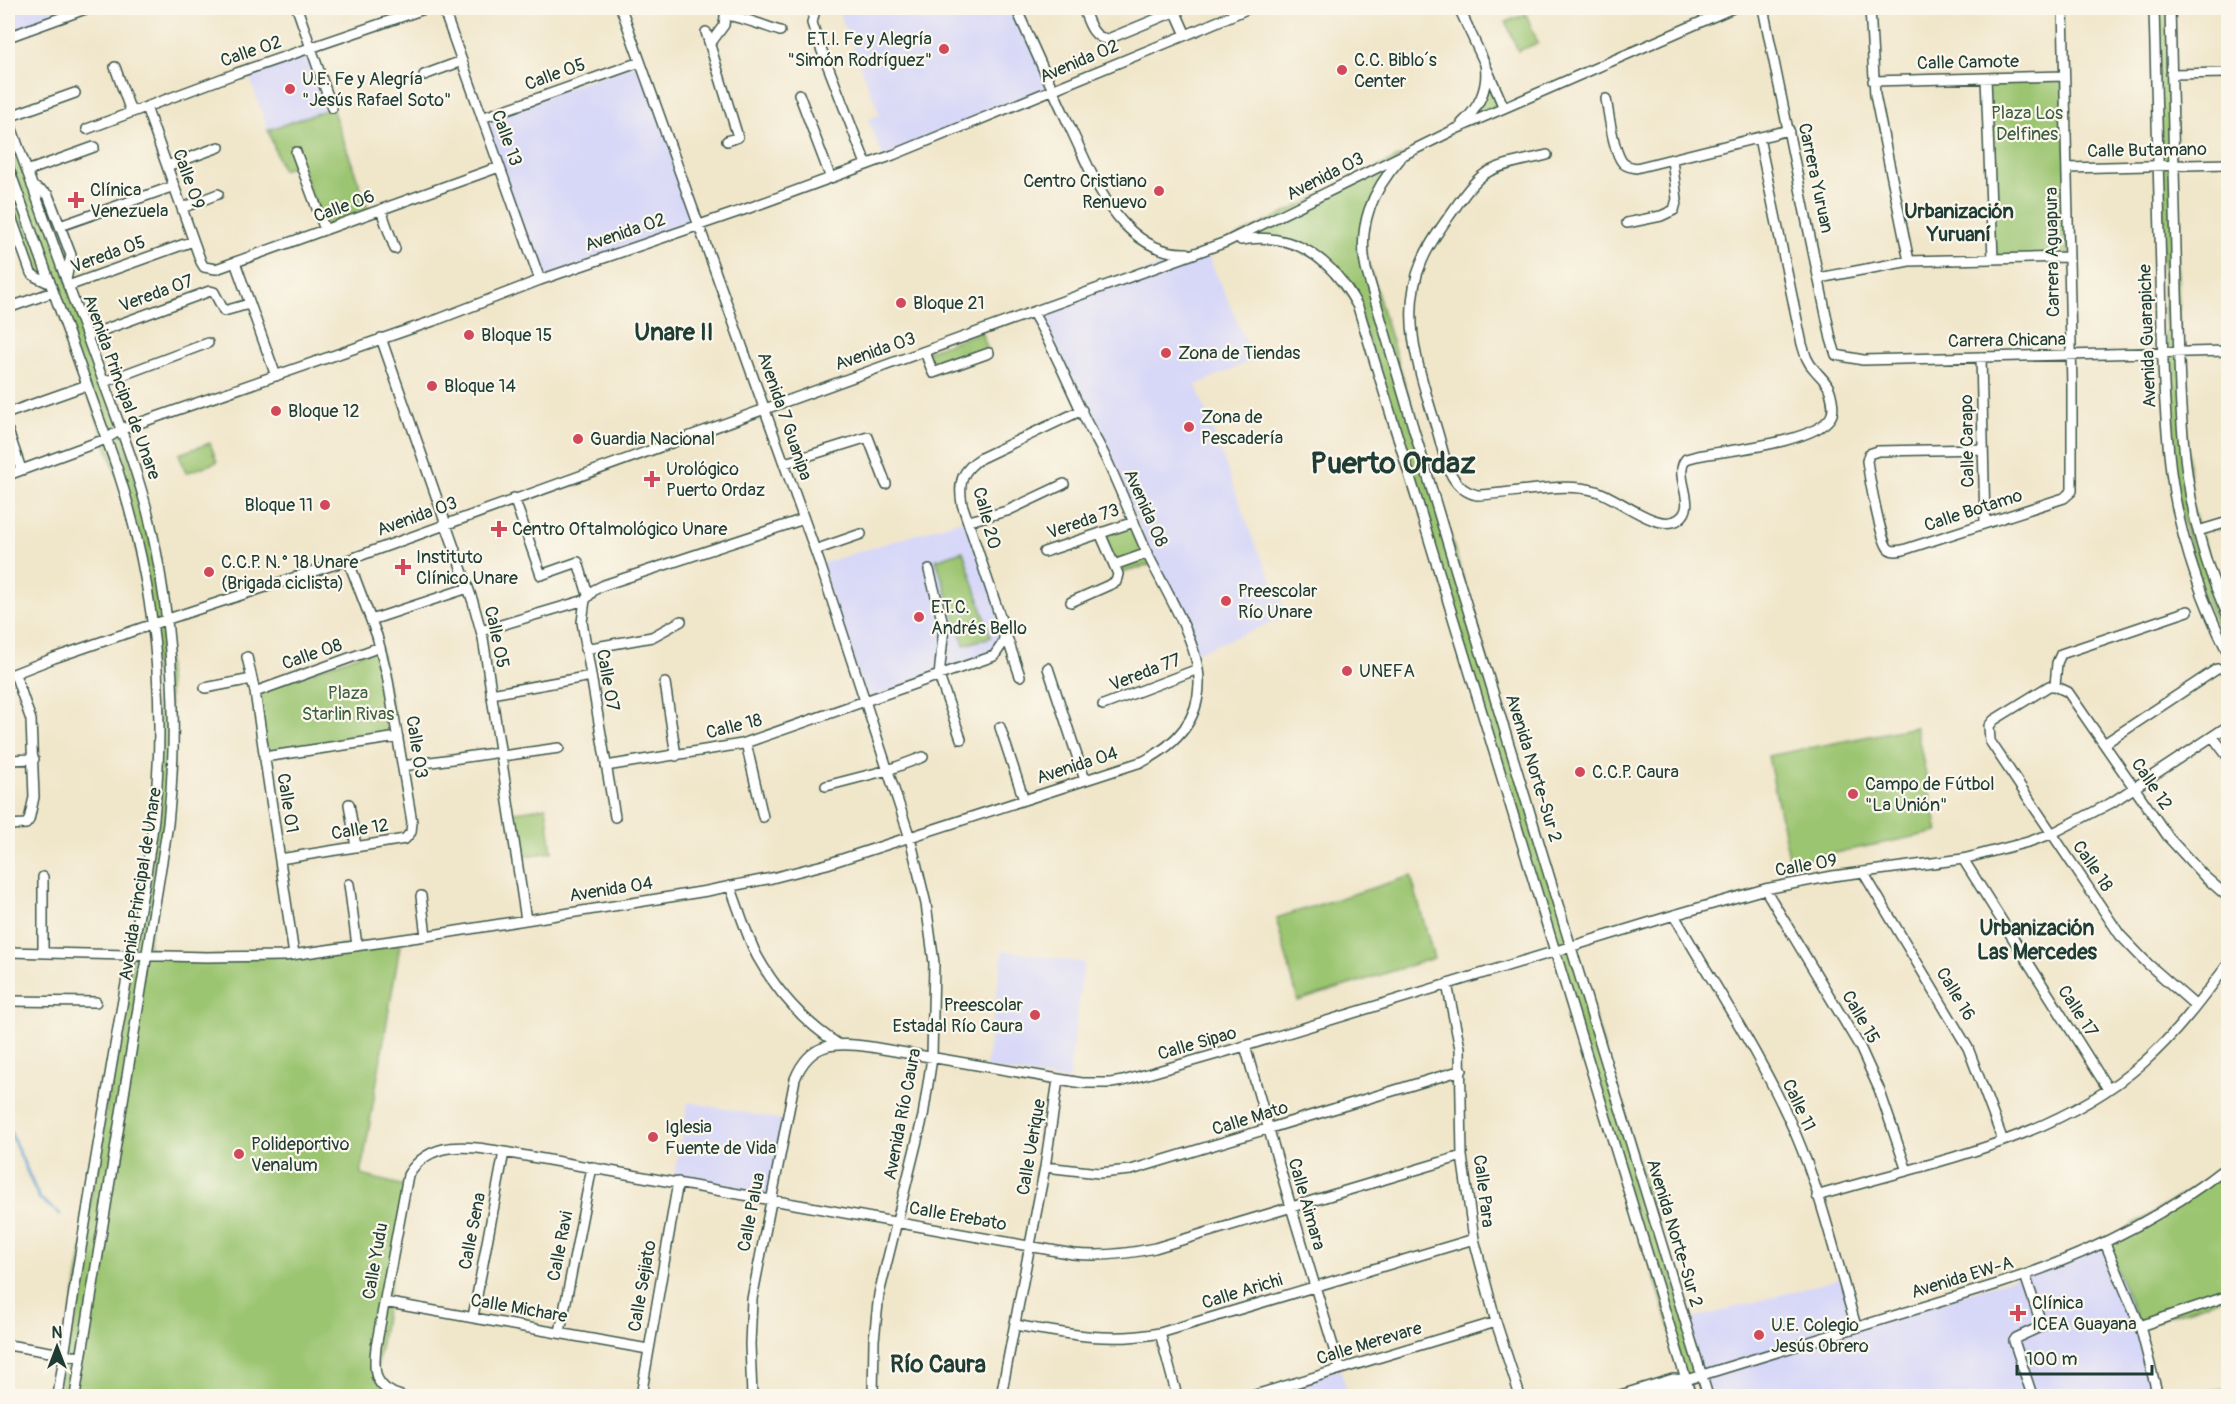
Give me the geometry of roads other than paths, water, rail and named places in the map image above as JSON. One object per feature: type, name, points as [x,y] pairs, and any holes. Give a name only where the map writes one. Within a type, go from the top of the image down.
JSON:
[{"type":"street","points":[[8,37],[88,8]]},
{"type":"street","points":[[297,8],[332,108]]},
{"type":"street","name":"Calle 02","points":[[87,129],[427,8]]},
{"type":"street","name":"Calle 13","points":[[442,8],[540,280]]},
{"type":"street","name":"Avenida 7 Guanipa","points":[[621,8],[785,463],[910,838]]},
{"type":"street","points":[[1016,8],[1052,90],[1113,211],[1150,246],[1165,252],[1195,253]]},
{"type":"street","points":[[1083,8],[1098,38],[1108,39],[1175,9],[1186,35]]},
{"type":"street","name":"Avenida 02","points":[[8,475],[106,439],[122,429],[439,319],[540,280],[749,208],[830,176],[893,155],[1248,8]]},
{"type":"street","points":[[1459,8],[1504,108]]},
{"type":"street","name":"Avenida 03","points":[[11,675],[168,619],[348,560],[765,407],[925,352],[1226,242],[1456,129],[1733,8]]},
{"type":"street","name":"Carrera Yuruan","points":[[1763,8],[1836,355]]},
{"type":"street","points":[[1870,8],[1873,81],[1909,261]]},
{"type":"street","name":"Carrera Aguapura","points":[[2063,8],[2071,355],[2072,491],[2069,495]]},
{"type":"street","name":"Avenida Guarapiche","points":[[2154,8],[2163,352],[2169,457],[2181,524],[2201,590],[2229,653]]},
{"type":"street","name":"Avenida Guarapiche","points":[[2170,8],[2183,453],[2198,531],[2214,581],[2229,616]]},
{"type":"street","points":[[815,10],[813,23],[817,38],[866,164]]},
{"type":"street","points":[[710,44],[724,25],[726,11],[753,24],[780,31]]},
{"type":"street","points":[[706,32],[738,137],[727,141]]},
{"type":"street","points":[[424,75],[462,61]]},
{"type":"street","name":"Calle 05","points":[[482,118],[640,62]]},
{"type":"street","points":[[1456,129],[1470,116],[1483,94],[1487,74],[1485,64]]},
{"type":"street","points":[[115,67],[131,112]]},
{"type":"street","points":[[2171,74],[2229,73]]},
{"type":"street","name":"Calle Camote","points":[[1873,81],[2064,76]]},
{"type":"street","points":[[1986,78],[1993,259]]},
{"type":"street","points":[[8,117],[75,93]]},
{"type":"street","points":[[799,94],[830,176]]},
{"type":"street","points":[[1606,99],[1617,151],[1622,161],[1636,168],[1789,130]]},
{"type":"street","name":"Calle 09","points":[[146,107],[201,262]]},
{"type":"street","name":"Avenida Principal de Unare","points":[[8,117],[122,429],[149,520],[168,619],[173,776],[165,847],[75,1396]]},
{"type":"street","points":[[1547,155],[1499,168],[1482,176],[1444,224],[1421,263],[1412,302],[1412,331],[1428,398],[1452,478],[1464,491],[1477,495],[1570,488],[1589,489],[1614,498],[1652,521],[1666,523],[1680,519],[1686,508],[1681,469],[1686,459],[1789,439],[1822,425],[1829,420],[1832,414],[1831,393],[1827,383],[1807,360],[1802,344],[1759,138]]},
{"type":"street","points":[[27,171],[94,147]]},
{"type":"street","points":[[167,166],[219,147]]},
{"type":"street","points":[[296,152],[325,230]]},
{"type":"street","name":"Avenida Norte-Sur 2","points":[[1403,155],[1373,195],[1365,220],[1363,255],[1420,452],[1708,1396]]},
{"type":"street","points":[[1628,223],[1661,216],[1674,210],[1677,199],[1672,160]]},
{"type":"street","name":"Calle Butamano","points":[[2067,168],[2229,164]]},
{"type":"street","name":"Calle 06","points":[[201,262],[204,267],[216,269],[500,167]]},
{"type":"street","name":"Avenida Principal de Unare","points":[[8,171],[87,384],[132,518],[155,646],[159,698],[157,780],[151,841],[130,954],[58,1396]]},
{"type":"street","name":"Avenida Principal de Unare","points":[[32,186],[48,195],[71,255],[67,283]]},
{"type":"street","points":[[60,226],[174,186]]},
{"type":"street","name":"Avenida Principal de Unare","points":[[16,190],[8,208],[19,241],[31,273],[51,288]]},
{"type":"street","points":[[182,208],[218,194]]},
{"type":"street","points":[[381,210],[395,249]]},
{"type":"street","name":"Avenida Norte-Sur 2","points":[[1226,242],[1265,238],[1301,247],[1322,259],[1333,269],[1358,307],[1691,1396]]},
{"type":"street","points":[[8,245],[19,241]]},
{"type":"street","name":"Vereda 05","points":[[67,283],[193,241]]},
{"type":"street","points":[[1820,278],[1909,261],[2069,257]]},
{"type":"street","points":[[235,262],[276,376]]},
{"type":"street","points":[[8,308],[51,288]]},
{"type":"street","name":"Vereda 07","points":[[87,336],[210,291],[214,292],[226,312],[249,304]]},
{"type":"street","name":"Avenida 08","points":[[1033,313],[1049,339],[1191,644],[1198,669],[1198,698],[1188,723]]},
{"type":"street","name":"Calle 05","points":[[381,338],[481,631],[526,920]]},
{"type":"street","points":[[104,382],[208,343]]},
{"type":"street","name":"Carrera Chicana","points":[[1836,355],[1863,360],[2229,351]]},
{"type":"street","points":[[925,352],[933,373],[989,352]]},
{"type":"street","name":"Calle Carapo","points":[[1981,357],[1985,523]]},
{"type":"street","points":[[8,413],[87,384]]},
{"type":"street","name":"Calle 20","points":[[1020,676],[969,521],[960,489],[961,480],[967,468],[981,458],[1082,410]]},
{"type":"street","points":[[8,431],[21,469]]},
{"type":"street","points":[[785,463],[868,437],[886,484]]},
{"type":"street","name":"Calle Botamo","points":[[1983,449],[1873,452],[1867,457],[1882,535],[1887,548],[1903,550],[2069,495]]},
{"type":"street","points":[[969,521],[1007,511],[1064,484]]},
{"type":"street","points":[[514,498],[541,574],[578,562],[587,597]]},
{"type":"street","points":[[481,631],[587,597],[604,585],[804,519]]},
{"type":"street","name":"Vereda 73","points":[[1044,552],[1134,522]]},
{"type":"street","points":[[2198,531],[2229,522]]},
{"type":"street","points":[[1071,602],[1113,584],[1116,569],[1100,533]]},
{"type":"street","points":[[815,550],[861,534]]},
{"type":"street","points":[[1116,569],[1148,553]]},
{"type":"street","name":"Calle 03","points":[[348,560],[381,647],[412,822],[409,837]]},
{"type":"street","points":[[929,570],[944,627],[939,676],[961,739]]},
{"type":"street","points":[[371,620],[468,588]]},
{"type":"street","name":"Calle 07","points":[[587,597],[582,614],[585,649],[615,817]]},
{"type":"street","points":[[2055,686],[2057,663],[2061,654],[2188,611]]},
{"type":"street","points":[[585,649],[651,637],[681,621]]},
{"type":"street","points":[[866,701],[994,656],[1002,643],[1005,632]]},
{"type":"street","name":"Calle 08","points":[[255,692],[381,647]]},
{"type":"street","name":"Calle 01","points":[[247,657],[255,692],[294,954]]},
{"type":"street","points":[[1048,668],[1085,780]]},
{"type":"street","name":"Vereda 77","points":[[1103,705],[1198,669]]},
{"type":"street","points":[[2104,744],[2217,669]]},
{"type":"street","points":[[8,825],[26,824],[32,814],[34,797],[31,720],[11,675]]},
{"type":"street","points":[[491,694],[591,676]]},
{"type":"street","points":[[205,688],[252,679]]},
{"type":"street","points":[[665,683],[676,756]]},
{"type":"street","name":"Calle 18","points":[[2055,686],[2049,686],[1994,720],[1988,732],[1995,749],[2120,935],[2148,964],[2196,1006]]},
{"type":"street","name":"Calle 12","points":[[2055,686],[2068,692],[2155,819],[2186,857],[2229,897]]},
{"type":"street","name":"Calle 18","points":[[606,766],[676,756],[746,742],[866,701]]},
{"type":"street","name":"Avenida 04","points":[[8,952],[237,957],[294,954],[426,936],[730,886],[807,869],[910,838],[1144,761],[1159,753],[1181,734],[1188,723]]},
{"type":"street","name":"Calle 09","points":[[1570,947],[1765,890],[1863,872],[1963,859],[2028,842],[2051,834],[2111,803],[2229,726]]},
{"type":"street","points":[[1000,728],[1024,800]]},
{"type":"street","points":[[264,757],[398,737]]},
{"type":"street","points":[[2213,737],[2229,757]]},
{"type":"street","points":[[746,742],[763,817]]},
{"type":"street","points":[[403,766],[560,748]]},
{"type":"street","points":[[826,786],[888,771],[923,757]]},
{"type":"street","points":[[8,760],[33,759]]},
{"type":"street","points":[[349,804],[356,847]]},
{"type":"street","name":"Calle 12","points":[[280,859],[409,837]]},
{"type":"street","name":"Avenida Río Caura","points":[[873,1396],[875,1321],[886,1263],[923,1116],[932,1058],[934,988],[932,935],[910,838]]},
{"type":"street","name":"Calle 17","points":[[1963,859],[2109,1089]]},
{"type":"street","name":"Calle 16","points":[[1863,872],[1968,1048],[2003,1141]]},
{"type":"street","points":[[43,877],[43,953]]},
{"type":"street","points":[[349,884],[357,946]]},
{"type":"street","points":[[730,886],[757,954],[765,968],[795,1009],[816,1030],[838,1044]]},
{"type":"street","name":"Calle 15","points":[[1765,890],[1860,1047],[1879,1089],[1907,1171]]},
{"type":"street","points":[[421,896],[426,936]]},
{"type":"street","name":"Calle 11","points":[[1674,915],[1776,1092],[1797,1137],[1856,1326]]},
{"type":"street","name":"Calle Sipao","points":[[823,1047],[838,1044],[872,1047],[1059,1080],[1111,1083],[1245,1046],[1570,947]]},
{"type":"street","points":[[1817,1196],[2003,1141],[2069,1113],[2109,1089],[2143,1063],[2196,1006],[2229,964]]},
{"type":"street","name":"Calle Para","points":[[1447,984],[1456,1024],[1462,1070],[1462,1156],[1474,1239],[1496,1322],[1520,1396]]},
{"type":"street","points":[[8,1001],[96,1002]]},
{"type":"street","name":"Calle Aimara","points":[[1245,1046],[1340,1369]]},
{"type":"street","name":"Calle Palua","points":[[752,1396],[750,1344],[752,1299],[795,1079],[801,1064],[823,1047]]},
{"type":"street","name":"Calle Mato","points":[[1045,1167],[1099,1173],[1131,1170],[1462,1070]]},
{"type":"street","name":"Calle Uerique","points":[[1001,1396],[1045,1167],[1059,1080]]},
{"type":"street","name":"Calle Erebato","points":[[439,1149],[460,1146],[504,1152],[1095,1256],[1132,1253],[1155,1248],[1462,1156]]},
{"type":"street","name":"Calle Yudu","points":[[401,1396],[386,1391],[376,1375],[375,1362],[384,1302],[408,1175],[422,1159],[439,1149]]},
{"type":"street","name":"Calle Sena","points":[[473,1317],[504,1152]]},
{"type":"street","name":"Avenida EW-A","points":[[1686,1380],[2025,1275],[2105,1243],[2170,1205],[2229,1166]]},
{"type":"street","name":"Calle Ravi","points":[[560,1332],[592,1167]]},
{"type":"street","name":"Calle Sejiato","points":[[641,1396],[678,1182]]},
{"type":"street","name":"Calle Arichi","points":[[1015,1325],[1101,1338],[1123,1338],[1160,1333],[1474,1239]]},
{"type":"street","points":[[2105,1243],[2140,1326],[2158,1396]]},
{"type":"street","points":[[2025,1275],[2042,1326],[2014,1341],[2032,1395]]},
{"type":"street","points":[[2140,1326],[2229,1296]]},
{"type":"street","name":"Calle Michare","points":[[384,1302],[648,1349]]},
{"type":"street","name":"Calle Merevare","points":[[1252,1396],[1496,1322]]},
{"type":"street","points":[[1160,1333],[1177,1396]]},
{"type":"street","points":[[8,1345],[80,1356]]},
{"type":"street","points":[[1617,1396],[1673,1379],[1686,1380]]},
{"type":"street","points":[[1645,1396],[1676,1387],[1686,1380]]},
{"type":"waterway","points":[[8,1127],[39,1198],[60,1214]]},
{"type":"place","name":"E.T.I. Fe y Alegría \"Simón Rodríguez\"","points":[[944,49]]},
{"type":"place","name":"C.C. Biblo´s Center","points":[[1342,70]]},
{"type":"place","name":"U.E. Fe y Alegría \"Jesús Rafael Soto\"","points":[[290,89]]},
{"type":"place","name":"Centro Cristiano Renuevo","points":[[1159,191]]},
{"type":"place","name":"Clínica Venezuela","points":[[76,200]]},
{"type":"place","name":"Bloque 21","points":[[901,303]]},
{"type":"place","name":"Bloque 15","points":[[469,335]]},
{"type":"place","name":"Zona de Tiendas","points":[[1166,353]]},
{"type":"place","name":"Bloque 14","points":[[432,386]]},
{"type":"place","name":"Bloque 12","points":[[276,411]]},
{"type":"place","name":"Zona de Pescadería","points":[[1189,427]]},
{"type":"place","name":"Guardia Nacional","points":[[578,439]]},
{"type":"place","name":"Urológico Puerto Ordaz","points":[[652,479]]},
{"type":"place","name":"Bloque 11","points":[[325,505]]},
{"type":"place","name":"Centro Oftalmológico Unare","points":[[499,529]]},
{"type":"place","name":"Instituto Clínico Unare","points":[[403,567]]},
{"type":"place","name":"C.C.P. N.° 18 Unare (Brigada ciclista)","points":[[209,572]]},
{"type":"place","name":"Preescolar Río Unare","points":[[1226,601]]},
{"type":"place","name":"E.T.C. Andrés Bello","points":[[919,617]]},
{"type":"place","name":"UNEFA","points":[[1347,671]]},
{"type":"place","name":"C.C.P. Caura","points":[[1580,772]]},
{"type":"place","name":"Campo de Fútbol \"La Unión\"","points":[[1853,794]]},
{"type":"place","name":"Preescolar Estadal Río Caura","points":[[1035,1015]]},
{"type":"place","name":"Iglesia Fuente de Vida","points":[[653,1137]]},
{"type":"place","name":"Polideportivo Venalum","points":[[239,1154]]},
{"type":"place","name":"Clínica ICEA Guayana","points":[[2018,1313]]},
{"type":"place","name":"U.E. Colegio Jesús Obrero","points":[[1759,1335]]},
{"type":"district","name":"Urbanización Yuruaní","points":[[1959,222]]},
{"type":"district","name":"Unare II","points":[[674,332]]},
{"type":"district","name":"Puerto Ordaz","points":[[1393,463]]},
{"type":"district","name":"Urbanización Las Mercedes","points":[[2037,940]]},
{"type":"district","name":"Río Caura","points":[[938,1364]]},
{"type":"park label","name":"Plaza Los Delfines","points":[[2027,123]]},
{"type":"park label","name":"Plaza Starlin Rivas","points":[[348,703]]}]
